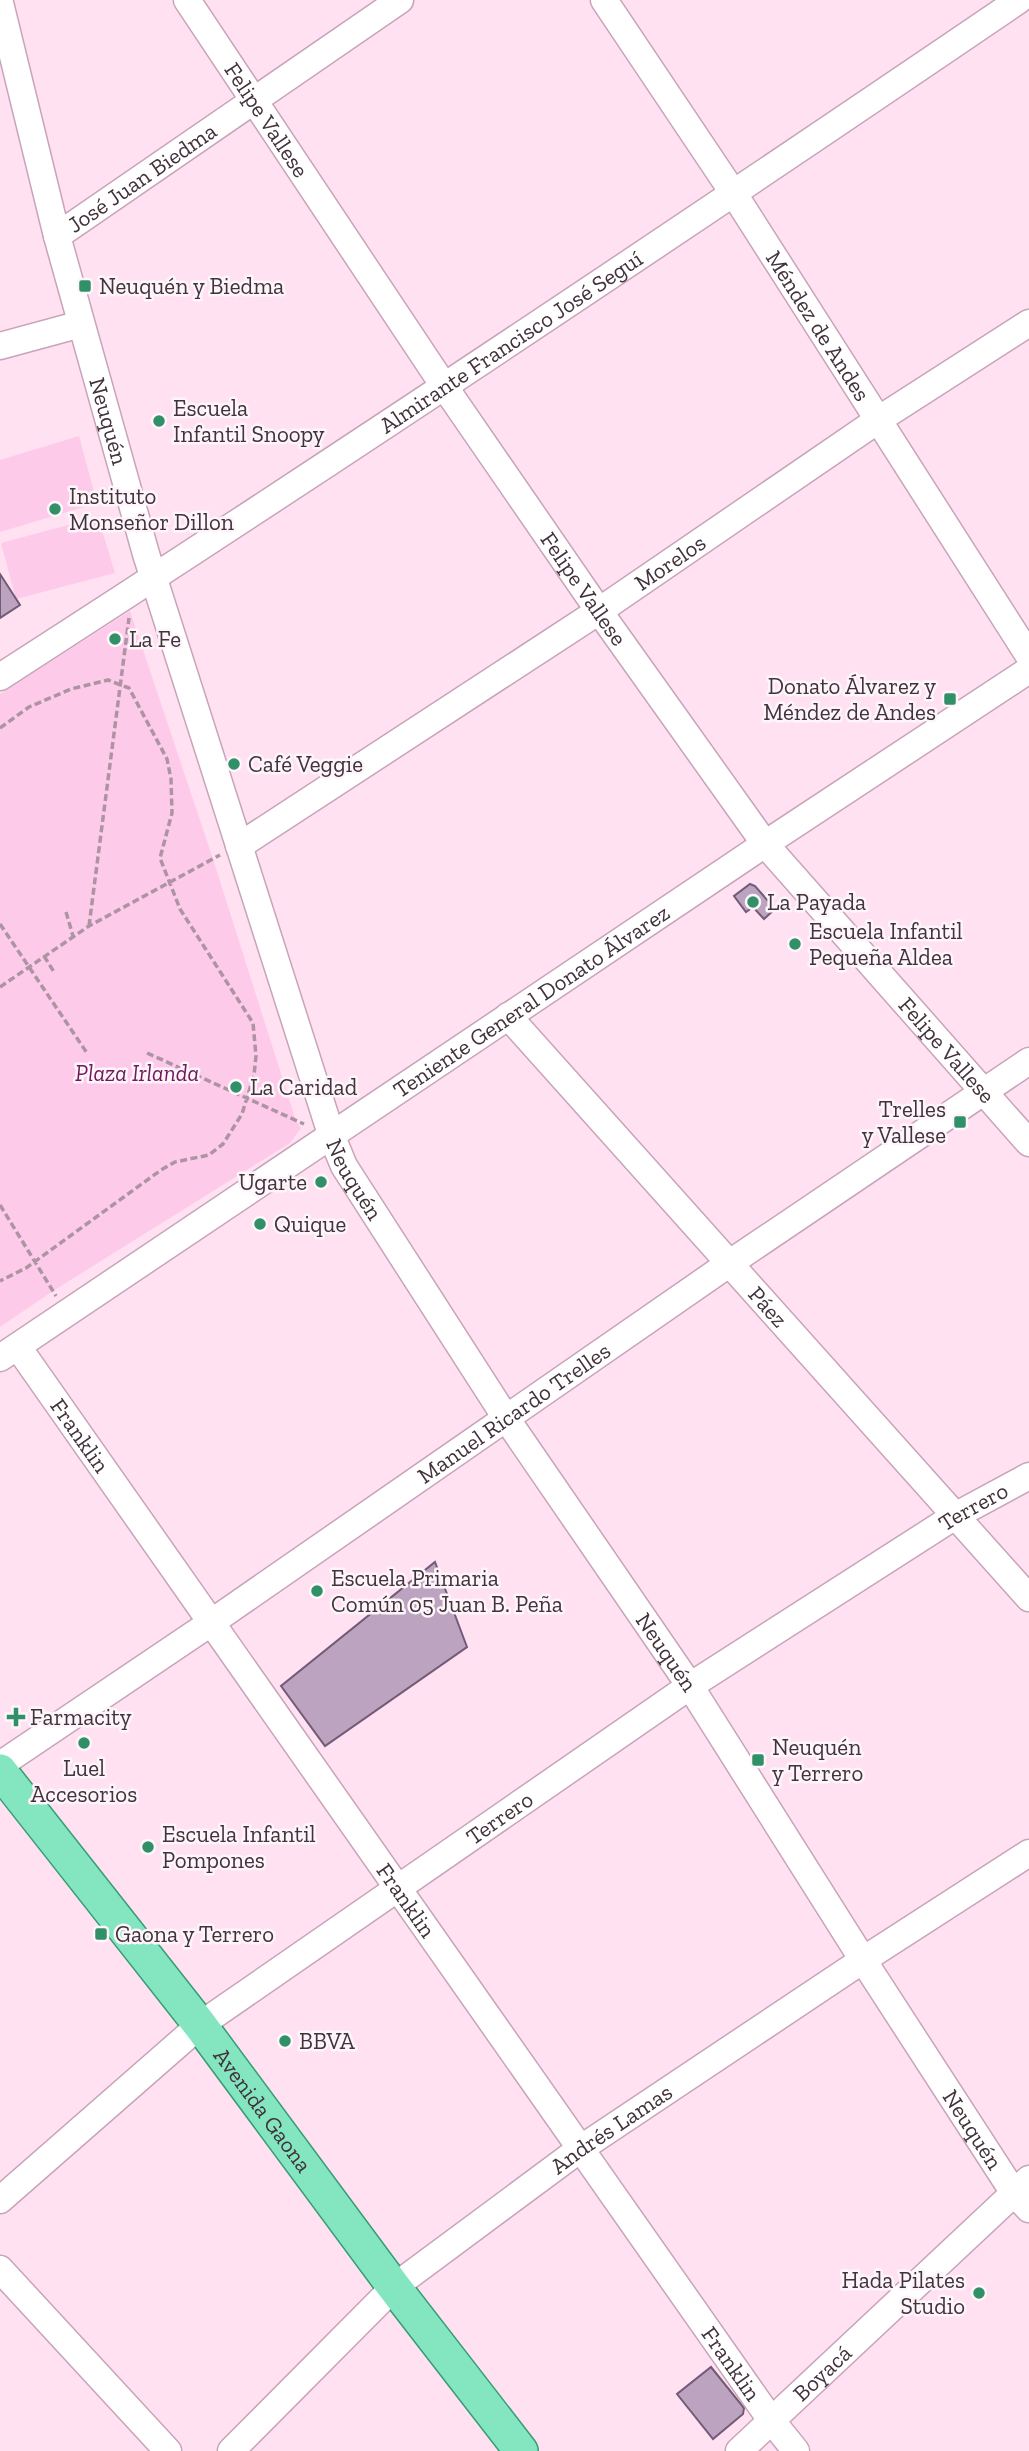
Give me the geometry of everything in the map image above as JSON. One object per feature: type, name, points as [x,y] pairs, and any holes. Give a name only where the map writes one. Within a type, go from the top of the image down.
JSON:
[{"type":"main road","name":"Avenida Gaona","points":[[0,1770],[200,2025],[394,2287],[521,2451]]},
{"type":"street","name":"Felipe Vallese","points":[[187,0],[444,386],[599,611],[765,844],[1029,1143]]},
{"type":"street","name":"José Juan Biedma","points":[[57,236],[400,0]]},
{"type":"street","name":"Méndez de Andes","points":[[604,0],[734,194],[1029,656]]},
{"type":"street","name":"Almirante Francisco José Seguí","points":[[0,677],[734,194],[1019,0]]},
{"type":"street","name":"Neuquén","points":[[0,3],[6,58],[81,324],[143,585],[239,846],[332,1137],[344,1166],[506,1418],[690,1686],[863,1960],[1024,2194]]},
{"type":"street","name":"Morelos","points":[[239,846],[599,611],[878,420],[1029,323]]},
{"type":"street","points":[[0,346],[81,324]]},
{"type":"street","name":"Teniente General Donato Álvarez","points":[[9,1352],[1029,670]]},
{"type":"street","name":"Páez","points":[[508,1016],[1029,1598]]},
{"type":"street","name":"Manuel Ricardo Trelles","points":[[0,1765],[1029,1061]]},
{"type":"street","name":"Franklin","points":[[9,1352],[212,1622],[580,2149],[771,2420],[796,2451]]},
{"type":"street","name":"Terrero","points":[[0,2200],[200,2025],[690,1686],[956,1516],[1029,1475]]},
{"type":"street","name":"Andrés Lamas","points":[[231,2451],[394,2287],[580,2149],[1029,1853]]},
{"type":"street","name":"Boyacá","points":[[738,2451],[1024,2194]]},
{"type":"street","points":[[0,2269],[168,2451]]},
{"type":"path","points":[[89,926],[120,684],[143,585]]},
{"type":"path","points":[[0,728],[29,707],[71,689],[108,680],[129,688],[167,759],[172,779],[172,813],[160,858],[180,909],[253,1023],[256,1056],[254,1075],[242,1114],[223,1144],[209,1155],[175,1162],[161,1170],[35,1261],[0,1281]]},
{"type":"path","points":[[0,987],[89,926],[239,846]]},
{"type":"path","points":[[66,912],[73,936]]},
{"type":"path","points":[[0,924],[87,1053]]},
{"type":"path","points":[[43,956],[54,972]]},
{"type":"path","points":[[147,1053],[332,1137]]},
{"type":"path","points":[[0,1205],[67,1313]]},
{"type":"green space","points":[[79,436],[97,503],[0,532],[0,460]]},
{"type":"green space","points":[[98,517],[115,573],[16,599],[1,543]]},
{"type":"green space","name":"Plaza Irlanda","points":[[130,611],[213,859],[296,1121],[301,1128],[290,1143],[0,1327],[0,694]]},
{"type":"building","points":[[0,574],[20,605],[0,618]]},
{"type":"building","name":"La Payada","points":[[750,884],[755,886],[775,909],[764,919],[753,907],[746,912],[734,896]]},
{"type":"building","points":[[435,1562],[467,1647],[325,1746],[281,1686]]},
{"type":"building","points":[[711,2367],[744,2408],[743,2414],[713,2439],[677,2394]]},
{"type":"place","name":"Neuquén y Biedma","points":[[85,286]]},
{"type":"place","name":"Escuela Infantil Snoopy","points":[[159,421]]},
{"type":"place","name":"Instituto Monseñor Dillon","points":[[55,509]]},
{"type":"place","name":"La Fe","points":[[115,639]]},
{"type":"place","name":"Donato Álvarez y Méndez de Andes","points":[[950,699]]},
{"type":"place","name":"Café Veggie","points":[[234,764]]},
{"type":"place","name":"La Payada","points":[[753,902]]},
{"type":"place","name":"Escuela Infantil Pequeña Aldea","points":[[795,944]]},
{"type":"place","name":"La Caridad","points":[[236,1087]]},
{"type":"place","name":"Trelles y Vallese","points":[[960,1122]]},
{"type":"place","name":"Ugarte","points":[[321,1182]]},
{"type":"place","name":"Quique","points":[[260,1224]]},
{"type":"place","name":"Escuela Primaria Común 05 Juan B. Peña","points":[[317,1591]]},
{"type":"place","name":"Farmacity","points":[[16,1717]]},
{"type":"place","name":"Luel Accesorios","points":[[84,1743]]},
{"type":"place","name":"Neuquén y Terrero","points":[[758,1760]]},
{"type":"place","name":"Escuela Infantil Pompones","points":[[148,1847]]},
{"type":"place","name":"Gaona y Terrero","points":[[101,1934]]},
{"type":"place","name":"BBVA","points":[[285,2041]]},
{"type":"place","name":"Hada Pilates Studio","points":[[979,2293]]}]
